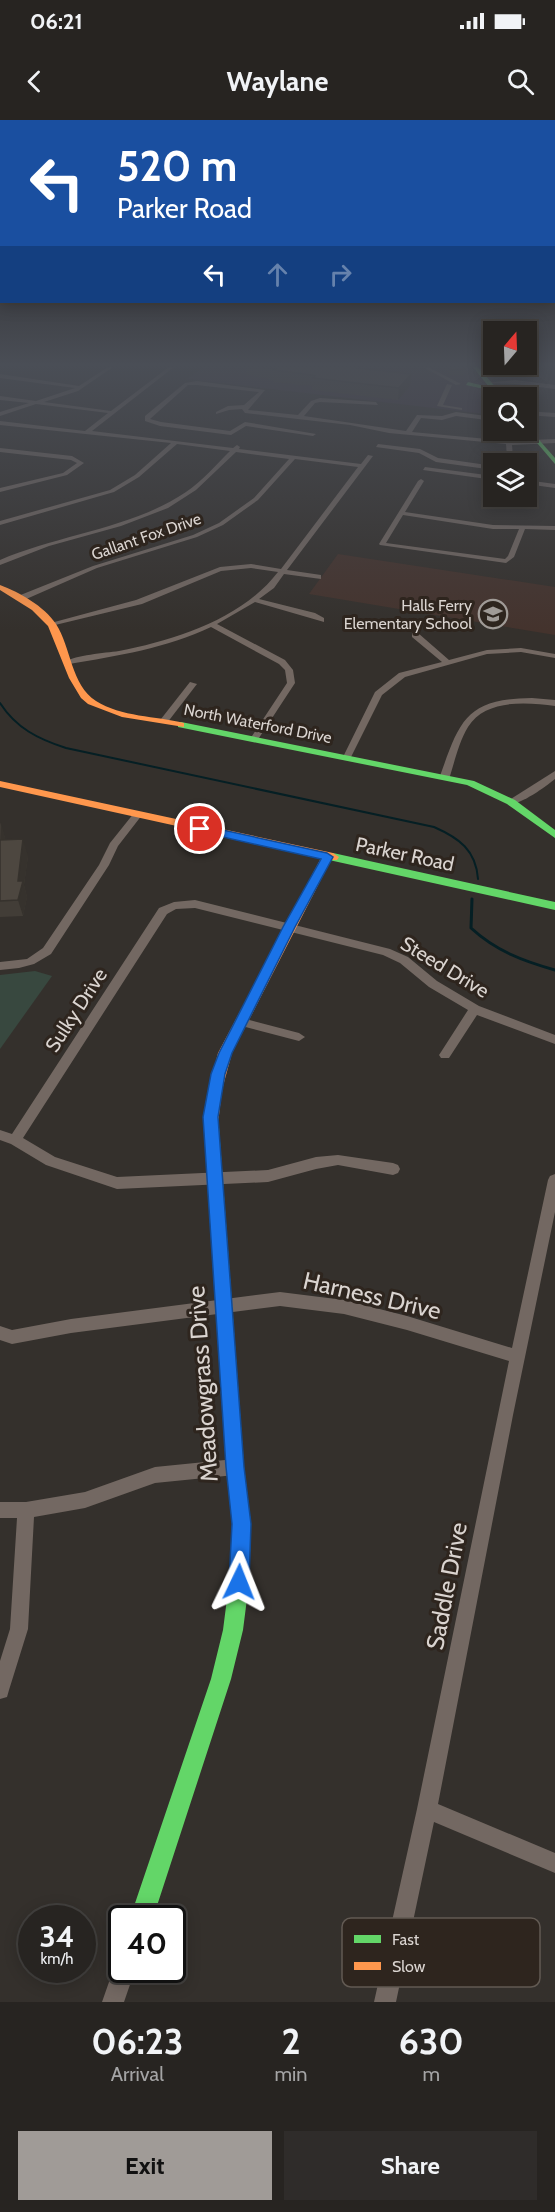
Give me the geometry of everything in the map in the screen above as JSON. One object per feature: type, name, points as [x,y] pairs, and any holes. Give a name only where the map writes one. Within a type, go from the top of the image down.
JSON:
[{"type":"street","points":[[0,490],[65,474],[81,463],[72,458],[35,455]]},
{"type":"street","points":[[0,523],[112,491],[137,476],[161,455]]},
{"type":"street","points":[[0,562],[55,541],[124,522],[172,503],[199,484],[229,455]]},
{"type":"street","points":[[276,455],[361,466]]},
{"type":"street","points":[[69,662],[140,649],[213,625],[255,600],[282,572],[370,455]]},
{"type":"street","points":[[427,455],[436,460],[483,466]]},
{"type":"street","name":"Gallant Fox Drive","points":[[21,598],[95,567],[195,536],[221,524],[256,500],[294,458]]},
{"type":"street","points":[[425,469],[483,477]]},
{"type":"street","points":[[421,482],[382,544],[506,561],[511,558],[523,527]]},
{"type":"street","points":[[537,484],[555,486]]},
{"type":"street","points":[[401,513],[493,527],[555,528]]},
{"type":"street","points":[[51,624],[139,602],[220,568],[251,566],[318,577]]},
{"type":"street","name":"North Waterford Drive","points":[[0,587],[39,610],[51,624],[69,662],[79,691],[92,703],[113,711],[470,783],[511,802],[555,835]]},
{"type":"street","points":[[255,600],[312,615],[321,620]]},
{"type":"street","points":[[213,625],[282,662],[288,670],[291,683],[254,740]]},
{"type":"street","points":[[415,635],[447,662]]},
{"type":"street","points":[[347,758],[378,694],[402,675],[487,652],[521,651],[555,656]]},
{"type":"street","points":[[164,721],[193,684]]},
{"type":"street","points":[[445,777],[460,733],[467,721],[475,715],[495,705],[510,702],[555,703]]},
{"type":"street","points":[[511,802],[540,786],[555,774]]},
{"type":"street","name":"Parker Road","points":[[0,784],[555,906]]},
{"type":"street","points":[[0,966],[27,964],[37,960],[47,951],[104,866],[113,845],[137,815]]},
{"type":"street","name":"Meadowgrass Drive","points":[[145,1905],[221,1679],[233,1630],[239,1582],[242,1524],[235,1467],[215,1180],[211,1117],[214,1095],[225,1053],[327,857]]},
{"type":"street","name":"Steed Drive","points":[[174,906],[195,904],[395,956],[404,960],[433,984],[475,1009],[555,1040]]},
{"type":"street","name":"Sulky Drive","points":[[15,1140],[159,918],[167,908],[174,906]]},
{"type":"street","points":[[445,1055],[475,1009]]},
{"type":"street","points":[[242,1022],[299,1037]]},
{"type":"street","points":[[0,1135],[15,1140],[51,1161],[117,1183],[268,1176],[316,1163],[338,1160],[393,1169]]},
{"type":"street","name":"Saddle Drive","points":[[403,1918],[555,1180]]},
{"type":"street","name":"Harness Drive","points":[[0,1333],[12,1337],[70,1326],[280,1299],[344,1307],[407,1323],[518,1357]]},
{"type":"street","points":[[0,1510],[27,1510],[85,1500],[155,1475],[235,1467]]},
{"type":"street","points":[[0,1690],[19,1629],[27,1510]]},
{"type":"street","points":[[427,1809],[555,1863]]},
{"type":"street","points":[[113,2002],[120,1983]]},
{"type":"street","name":"Saddle Drive","points":[[384,2002],[387,1987]]},
{"type":"shaded area","name":"Halls Ferry Elementary School","points":[[338,554],[555,587],[555,635],[309,594]]},
{"type":"green space","points":[[35,971],[52,976],[0,1049],[0,975]]},
{"type":"building","points":[[23,839],[18,881],[23,881],[18,900],[0,901],[0,840]]},
{"type":"waterway","points":[[0,703],[6,712],[28,732],[66,748],[434,827],[465,846],[474,860],[478,879]]},
{"type":"waterway","points":[[472,899],[471,928],[480,936],[510,954],[555,970]]},
{"type":"traffic: fast","points":[[549,455],[555,462]]},
{"type":"traffic: fast","points":[[181,725],[470,783],[511,802],[555,835]]},
{"type":"traffic: fast","points":[[333,857],[555,906]]},
{"type":"traffic: fast","points":[[145,1905],[221,1679],[233,1630],[239,1583],[242,1524],[235,1467],[212,1128]]},
{"type":"traffic: slow","points":[[0,587],[28,603],[52,625],[73,678],[84,696],[91,702],[110,711],[181,725]]},
{"type":"traffic: slow","points":[[0,784],[333,857]]},
{"type":"traffic: slow","points":[[212,1128],[215,1090],[225,1053],[327,857]]},
{"type":"place","name":"Halls Ferry Elementary School","points":[[493,614]]},
{"type":"route","points":[[200,829],[327,857],[225,1053],[218,1074],[211,1117],[235,1467],[242,1524],[239,1582]]}]
